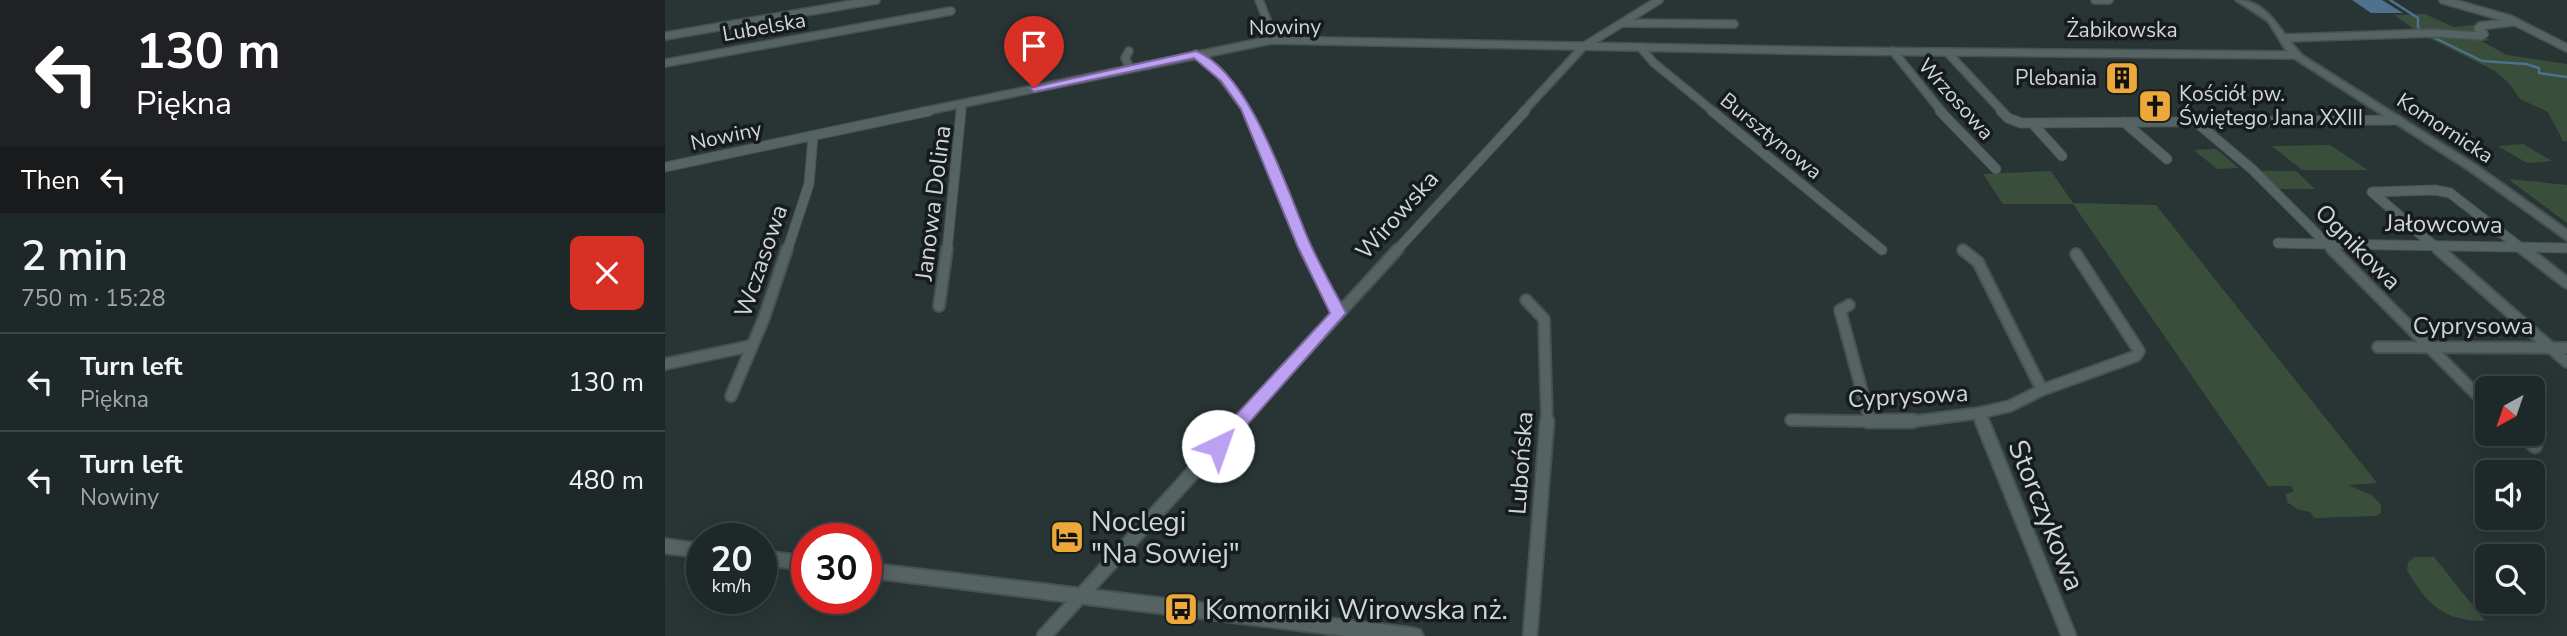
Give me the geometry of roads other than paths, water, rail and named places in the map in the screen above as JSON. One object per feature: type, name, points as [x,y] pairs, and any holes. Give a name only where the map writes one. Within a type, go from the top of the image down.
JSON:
[{"type":"street","points":[[665,36],[876,0]]},
{"type":"street","points":[[1259,0],[1275,40]]},
{"type":"street","name":"Wirowska","points":[[1044,636],[1583,47],[1659,0]]},
{"type":"street","points":[[2095,0],[2109,0]]},
{"type":"street","name":"Komornicka","points":[[2240,0],[2267,16],[2296,55],[2473,168],[2567,236]]},
{"type":"street","points":[[2443,0],[2513,22],[2567,48]]},
{"type":"street","name":"Lubelska","points":[[665,63],[951,11]]},
{"type":"street","points":[[2283,38],[2425,33],[2481,36],[2484,34],[2478,29],[2480,26],[2513,22]]},
{"type":"street","points":[[1621,23],[1734,24]]},
{"type":"street","name":"Nowiny","points":[[665,167],[1196,54],[1275,40],[1834,51]]},
{"type":"street","name":"Bursztynowa","points":[[1640,47],[1654,63],[1882,250]]},
{"type":"street","points":[[1129,51],[1125,58],[1130,68]]},
{"type":"street","name":"Żabikowska","points":[[1834,51],[2296,55]]},
{"type":"street","name":"Wrzosowa","points":[[1893,51],[1900,64],[1933,103],[1996,169]]},
{"type":"street","points":[[1947,52],[2008,118],[2018,122],[2398,120]]},
{"type":"street","points":[[1196,54],[1225,79],[1246,109],[1304,245],[1338,313]]},
{"type":"street","name":"Janowa Dolina","points":[[939,306],[944,281],[962,104]]},
{"type":"street","points":[[2124,122],[2167,159]]},
{"type":"street","name":"Ognikowa","points":[[2196,122],[2243,160],[2475,393]]},
{"type":"street","points":[[2032,123],[2062,156]]},
{"type":"street","name":"Wczasowa","points":[[730,396],[750,346],[762,325],[809,184],[813,136]]},
{"type":"street","points":[[2567,283],[2450,193],[2435,190],[2373,191],[2376,197],[2567,362]]},
{"type":"street","name":"Jałowcowa","points":[[2278,243],[2567,248]]},
{"type":"street","points":[[1963,250],[1979,262],[2042,390]]},
{"type":"street","name":"Cyprysowa","points":[[1791,421],[1914,422],[1979,413],[2010,405],[2042,390],[2136,356],[2139,351],[2076,254]]},
{"type":"street","name":"Lubońska","points":[[1526,300],[1544,318],[1547,418],[1530,636]]},
{"type":"street","points":[[1849,306],[1843,306],[1840,310],[1870,421]]},
{"type":"street","points":[[665,364],[750,346]]},
{"type":"street","name":"Cyprysowa","points":[[2378,347],[2567,348]]},
{"type":"street","name":"Storczykowa","points":[[1979,413],[2069,636]]},
{"type":"street","points":[[665,546],[686,549]]},
{"type":"street","points":[[882,572],[1413,636]]},
{"type":"water","points":[[2352,0],[2382,0],[2403,13],[2371,13]]},
{"type":"waterway","points":[[2390,0],[2418,18],[2418,28],[2422,31]]},
{"type":"waterway","points":[[2429,35],[2482,61],[2526,64],[2539,68],[2539,73],[2567,77]]},
{"type":"place","name":"Plebania","points":[[2122,78]]},
{"type":"place","name":"Kościół pw. Świętego Jana XXIII","points":[[2155,106]]},
{"type":"place","name":"Noclegi \"Na Sowiej\"","points":[[1067,537]]},
{"type":"place","name":"Komorniki Wirowska nż.","points":[[1181,609]]}]
